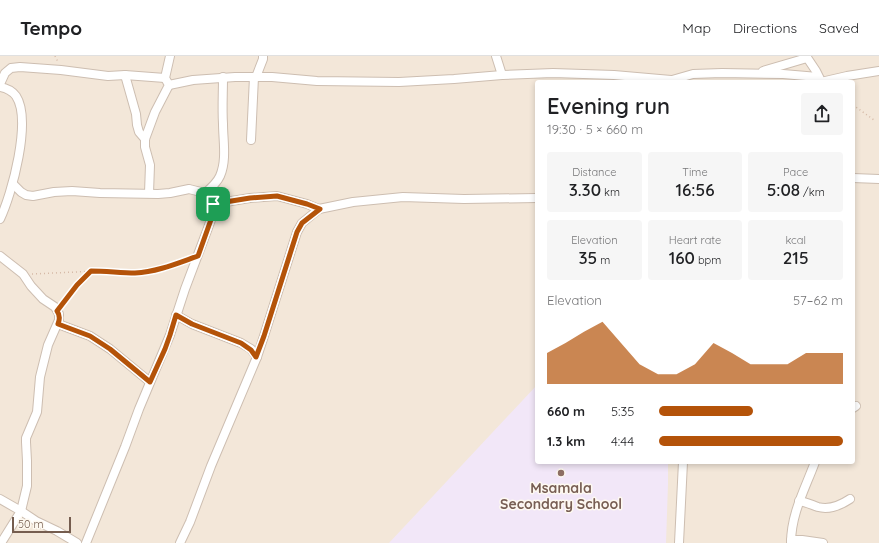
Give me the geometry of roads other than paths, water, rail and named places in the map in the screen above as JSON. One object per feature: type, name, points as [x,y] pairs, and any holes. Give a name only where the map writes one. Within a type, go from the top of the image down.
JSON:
[{"type":"street","points":[[149,193],[150,166],[145,147],[145,139],[167,82],[170,56]]},
{"type":"street","points":[[251,140],[255,77],[263,56]]},
{"type":"street","points":[[496,56],[502,75]]},
{"type":"street","points":[[756,73],[806,57],[820,80]]},
{"type":"street","points":[[0,84],[5,73],[11,68],[20,67],[108,76],[125,75],[167,82],[223,77],[272,77],[317,81],[399,82],[454,80],[502,75],[553,74],[614,74],[666,80]]},
{"type":"street","points":[[678,80],[693,74],[756,73],[783,74],[820,80],[879,71]]},
{"type":"street","points":[[608,80],[609,75],[614,74]]},
{"type":"street","points":[[125,75],[136,114],[137,126],[139,132],[145,139]]},
{"type":"street","points":[[204,194],[214,186],[223,167],[223,77]]},
{"type":"street","points":[[0,87],[6,88],[16,96],[21,114],[20,152],[5,208],[0,219]]},
{"type":"street","points":[[855,178],[879,180]]},
{"type":"street","points":[[12,184],[26,195],[34,196],[54,192],[72,191],[100,193],[170,193],[190,189],[201,192],[209,197],[213,204],[213,214],[176,315],[168,342],[150,382],[86,543]]},
{"type":"street","points":[[213,204],[250,198],[277,196],[320,209]]},
{"type":"street","points":[[180,543],[190,522],[211,466],[256,357],[297,232],[302,223],[320,209],[354,202],[403,197],[464,199],[535,198]]},
{"type":"street","points":[[0,256],[23,274],[43,299],[55,307],[59,314],[58,324],[48,345],[40,377],[37,412],[26,438],[27,486],[21,511],[2,543]]},
{"type":"street","points":[[176,315],[192,324],[241,343],[251,350],[256,357]]},
{"type":"street","points":[[58,324],[90,336],[110,349],[150,382]]},
{"type":"street","points":[[679,543],[683,464]]},
{"type":"street","points":[[813,464],[794,517],[791,542],[802,540],[823,543]]},
{"type":"street","points":[[0,499],[36,521],[77,543]]},
{"type":"street","points":[[800,501],[820,508],[825,508],[835,506],[850,499]]},
{"type":"place","name":"Msamala Secondary School","points":[[561,473]]}]
